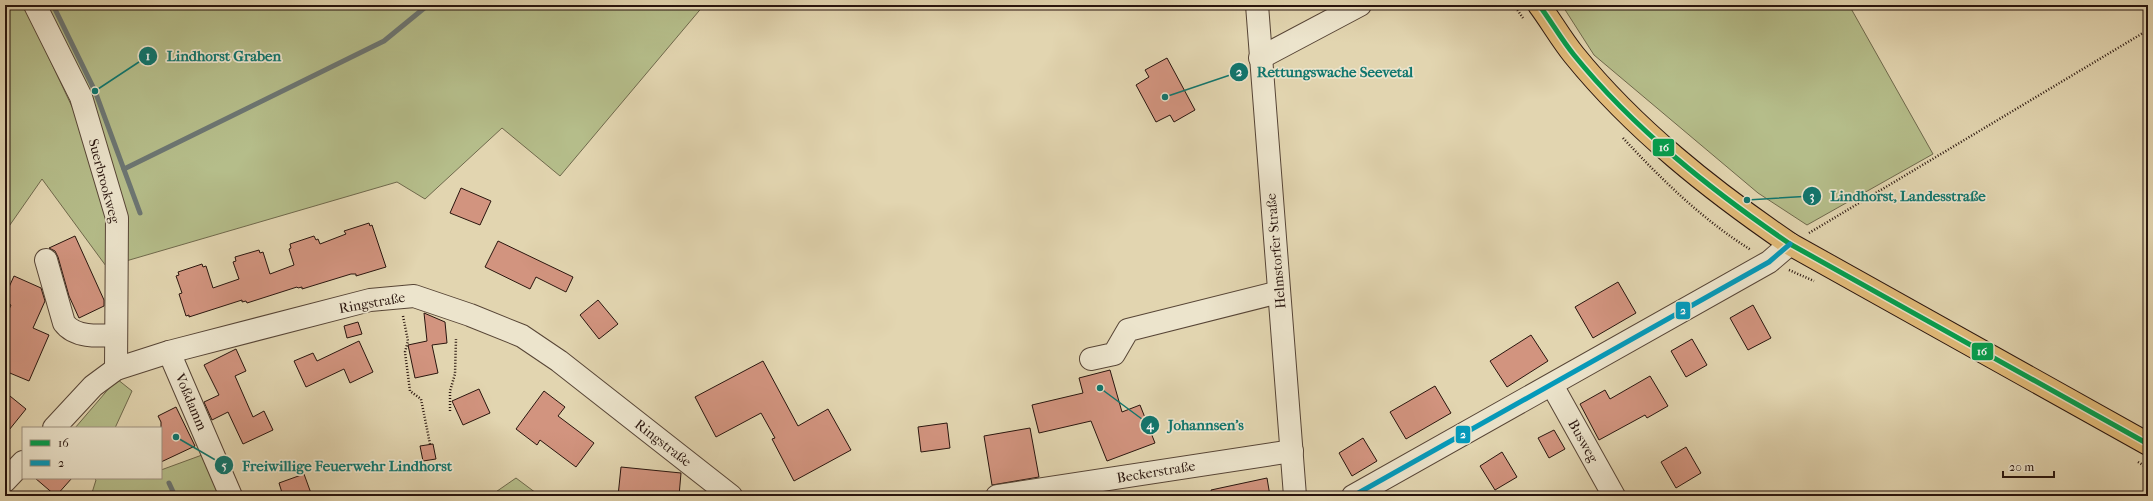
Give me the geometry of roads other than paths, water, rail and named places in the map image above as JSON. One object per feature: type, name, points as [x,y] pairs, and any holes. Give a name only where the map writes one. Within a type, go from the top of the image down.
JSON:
[{"type":"main road","points":[[1539,5],[1574,54],[1622,109],[1672,155],[1734,206],[1790,244],[2148,444]]},
{"type":"street","name":"Suerbrookweg","points":[[35,5],[81,97],[117,218],[116,369]]},
{"type":"street","name":"Helmstorfer Straße","points":[[1257,5],[1295,496]]},
{"type":"street","points":[[1260,58],[1360,5]]},
{"type":"street","points":[[1353,496],[1769,262],[1790,244]]},
{"type":"street","points":[[46,260],[64,323],[67,327],[79,333],[96,336],[116,335]]},
{"type":"street","points":[[1091,359],[1114,354],[1128,330],[1280,292]]},
{"type":"street","name":"Ringstraße","points":[[55,427],[93,386],[116,369],[169,352],[370,300],[414,296],[470,315],[522,336],[559,361],[731,496]]},
{"type":"street","name":"Voßdamm","points":[[169,352],[231,496]]},
{"type":"street","name":"Busweg","points":[[1552,385],[1614,496]]},
{"type":"street","name":"Beckerstraße","points":[[997,496],[1292,451]]},
{"type":"street","points":[[5,482],[22,463]]},
{"type":"waterway","points":[[53,5],[95,91],[140,213]]},
{"type":"waterway","points":[[124,169],[384,41],[428,5]]},
{"type":"waterway","points":[[169,483],[175,496]]},
{"type":"place","name":"Lindhorst Graben","points":[[95,91]]},
{"type":"place","name":"Rettungswache Seevetal","points":[[1165,97]]},
{"type":"place","name":"Lindhorst, Landesstraße","points":[[1747,200]]},
{"type":"place","name":"Johannsen's","points":[[1100,388]]},
{"type":"place","name":"Freiwillige Feuerwehr Lindhorst","points":[[176,437]]}]
